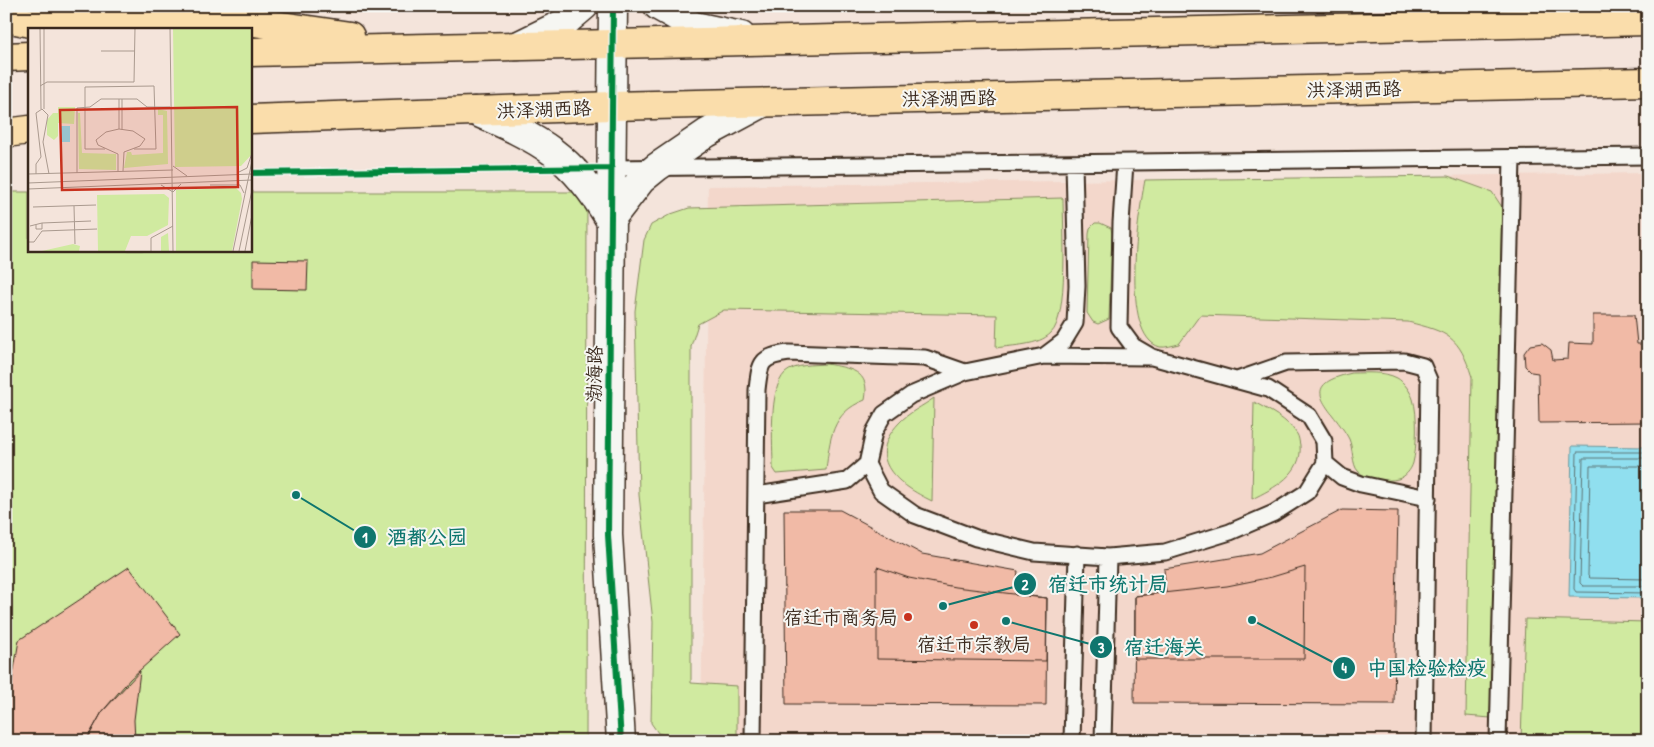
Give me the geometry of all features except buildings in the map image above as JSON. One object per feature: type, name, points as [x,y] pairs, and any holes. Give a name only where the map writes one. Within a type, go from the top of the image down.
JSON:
[{"type":"main road","points":[[6,18],[31,23],[233,19],[428,48]]},
{"type":"main road","points":[[251,52],[1648,21]]},
{"type":"main road","points":[[6,57],[28,56]]},
{"type":"main road","name":"洪泽湖西路","points":[[251,120],[612,106],[1648,82]]},
{"type":"main road","points":[[6,115],[28,116]]},
{"type":"main road","points":[[6,133],[28,130]]},
{"type":"street","points":[[517,46],[564,23],[584,6]]},
{"type":"street","name":"渤海路","points":[[613,6],[608,535],[620,741]]},
{"type":"street","points":[[658,6],[694,26],[762,40]]},
{"type":"street","points":[[474,111],[526,133],[546,146],[573,168],[589,186],[610,220],[641,180],[658,167],[707,133],[763,103]]},
{"type":"lane","points":[[611,168],[1648,156]]},
{"type":"lane","points":[[1498,741],[1512,158]]},
{"type":"lane","points":[[1044,356],[1064,341],[1075,323],[1074,163]]},
{"type":"lane","points":[[867,464],[881,491],[915,515],[976,538],[1034,552],[1108,557],[1165,552],[1230,532],[1274,513],[1307,492],[1325,463],[1324,441],[1309,416],[1268,389],[1152,356],[1133,346],[1119,327],[1121,223],[1125,163]]},
{"type":"lane","points":[[753,741],[757,390],[760,365],[770,355],[789,352],[925,358],[965,372]]},
{"type":"lane","points":[[756,495],[847,481],[867,464],[874,432],[884,414],[911,395],[965,372],[1044,356],[1152,356]]},
{"type":"lane","points":[[1237,380],[1286,363],[1404,361],[1423,366],[1429,380],[1424,741]]},
{"type":"lane","points":[[1325,463],[1342,477],[1361,484],[1428,498]]},
{"type":"lane","points":[[1072,741],[1077,554]]},
{"type":"lane","points":[[1103,741],[1108,557]]},
{"type":"shaded area","points":[[1648,173],[1648,741],[701,741],[708,186]]},
{"type":"green space","points":[[1448,176],[1492,192],[1502,207],[1491,718],[1466,716],[1472,377],[1457,344],[1442,333],[1408,322],[1200,315],[1179,344],[1160,347],[1147,338],[1140,321],[1136,298],[1136,244],[1145,180]]},
{"type":"green space","points":[[6,192],[28,192],[28,251],[251,251],[251,192],[587,192],[586,741],[6,741]]},
{"type":"green space","points":[[1063,198],[1064,270],[1063,290],[1057,324],[1046,337],[1032,343],[996,348],[997,315],[724,310],[698,324],[691,346],[691,683],[737,686],[737,740],[677,739],[658,733],[651,723],[653,622],[639,495],[635,311],[644,240],[651,225],[671,214],[689,208]]},
{"type":"green space","points":[[1095,223],[1111,228],[1112,234],[1109,319],[1098,324],[1093,322],[1087,313],[1089,234],[1090,228]]},
{"type":"green space","points":[[826,364],[850,369],[861,376],[865,382],[865,400],[845,412],[834,428],[826,470],[777,474],[773,468],[772,432],[774,404],[780,381],[785,373],[794,368]]},
{"type":"green space","points":[[1352,373],[1375,373],[1392,376],[1402,382],[1412,396],[1415,405],[1416,422],[1414,457],[1411,468],[1401,478],[1376,480],[1358,471],[1349,439],[1322,399],[1321,391],[1324,384],[1334,378]]},
{"type":"green space","points":[[934,398],[932,501],[898,479],[890,470],[885,460],[885,449],[889,436],[899,423]]},
{"type":"green space","points":[[1254,402],[1278,416],[1293,429],[1298,435],[1300,455],[1292,472],[1285,479],[1278,485],[1252,499]]},
{"type":"green space","points":[[1525,619],[1648,622],[1648,741],[1521,741]]},
{"type":"water","points":[[1572,446],[1648,447],[1646,598],[1569,597]]},
{"type":"cycle path","points":[[613,6],[608,535],[621,741]]},
{"type":"cycle path","points":[[251,173],[611,168]]},
{"type":"place","name":"酒都公园","points":[[296,495]]},
{"type":"place","name":"宿迁市统计局","points":[[943,606]]},
{"type":"place","name":"宿迁市商务局","points":[[908,617]]},
{"type":"place","name":"中国检验检疫","points":[[1252,620]]},
{"type":"place","name":"宿迁海关","points":[[1006,621]]},
{"type":"place","name":"宿迁市宗教局","points":[[974,625]]}]
